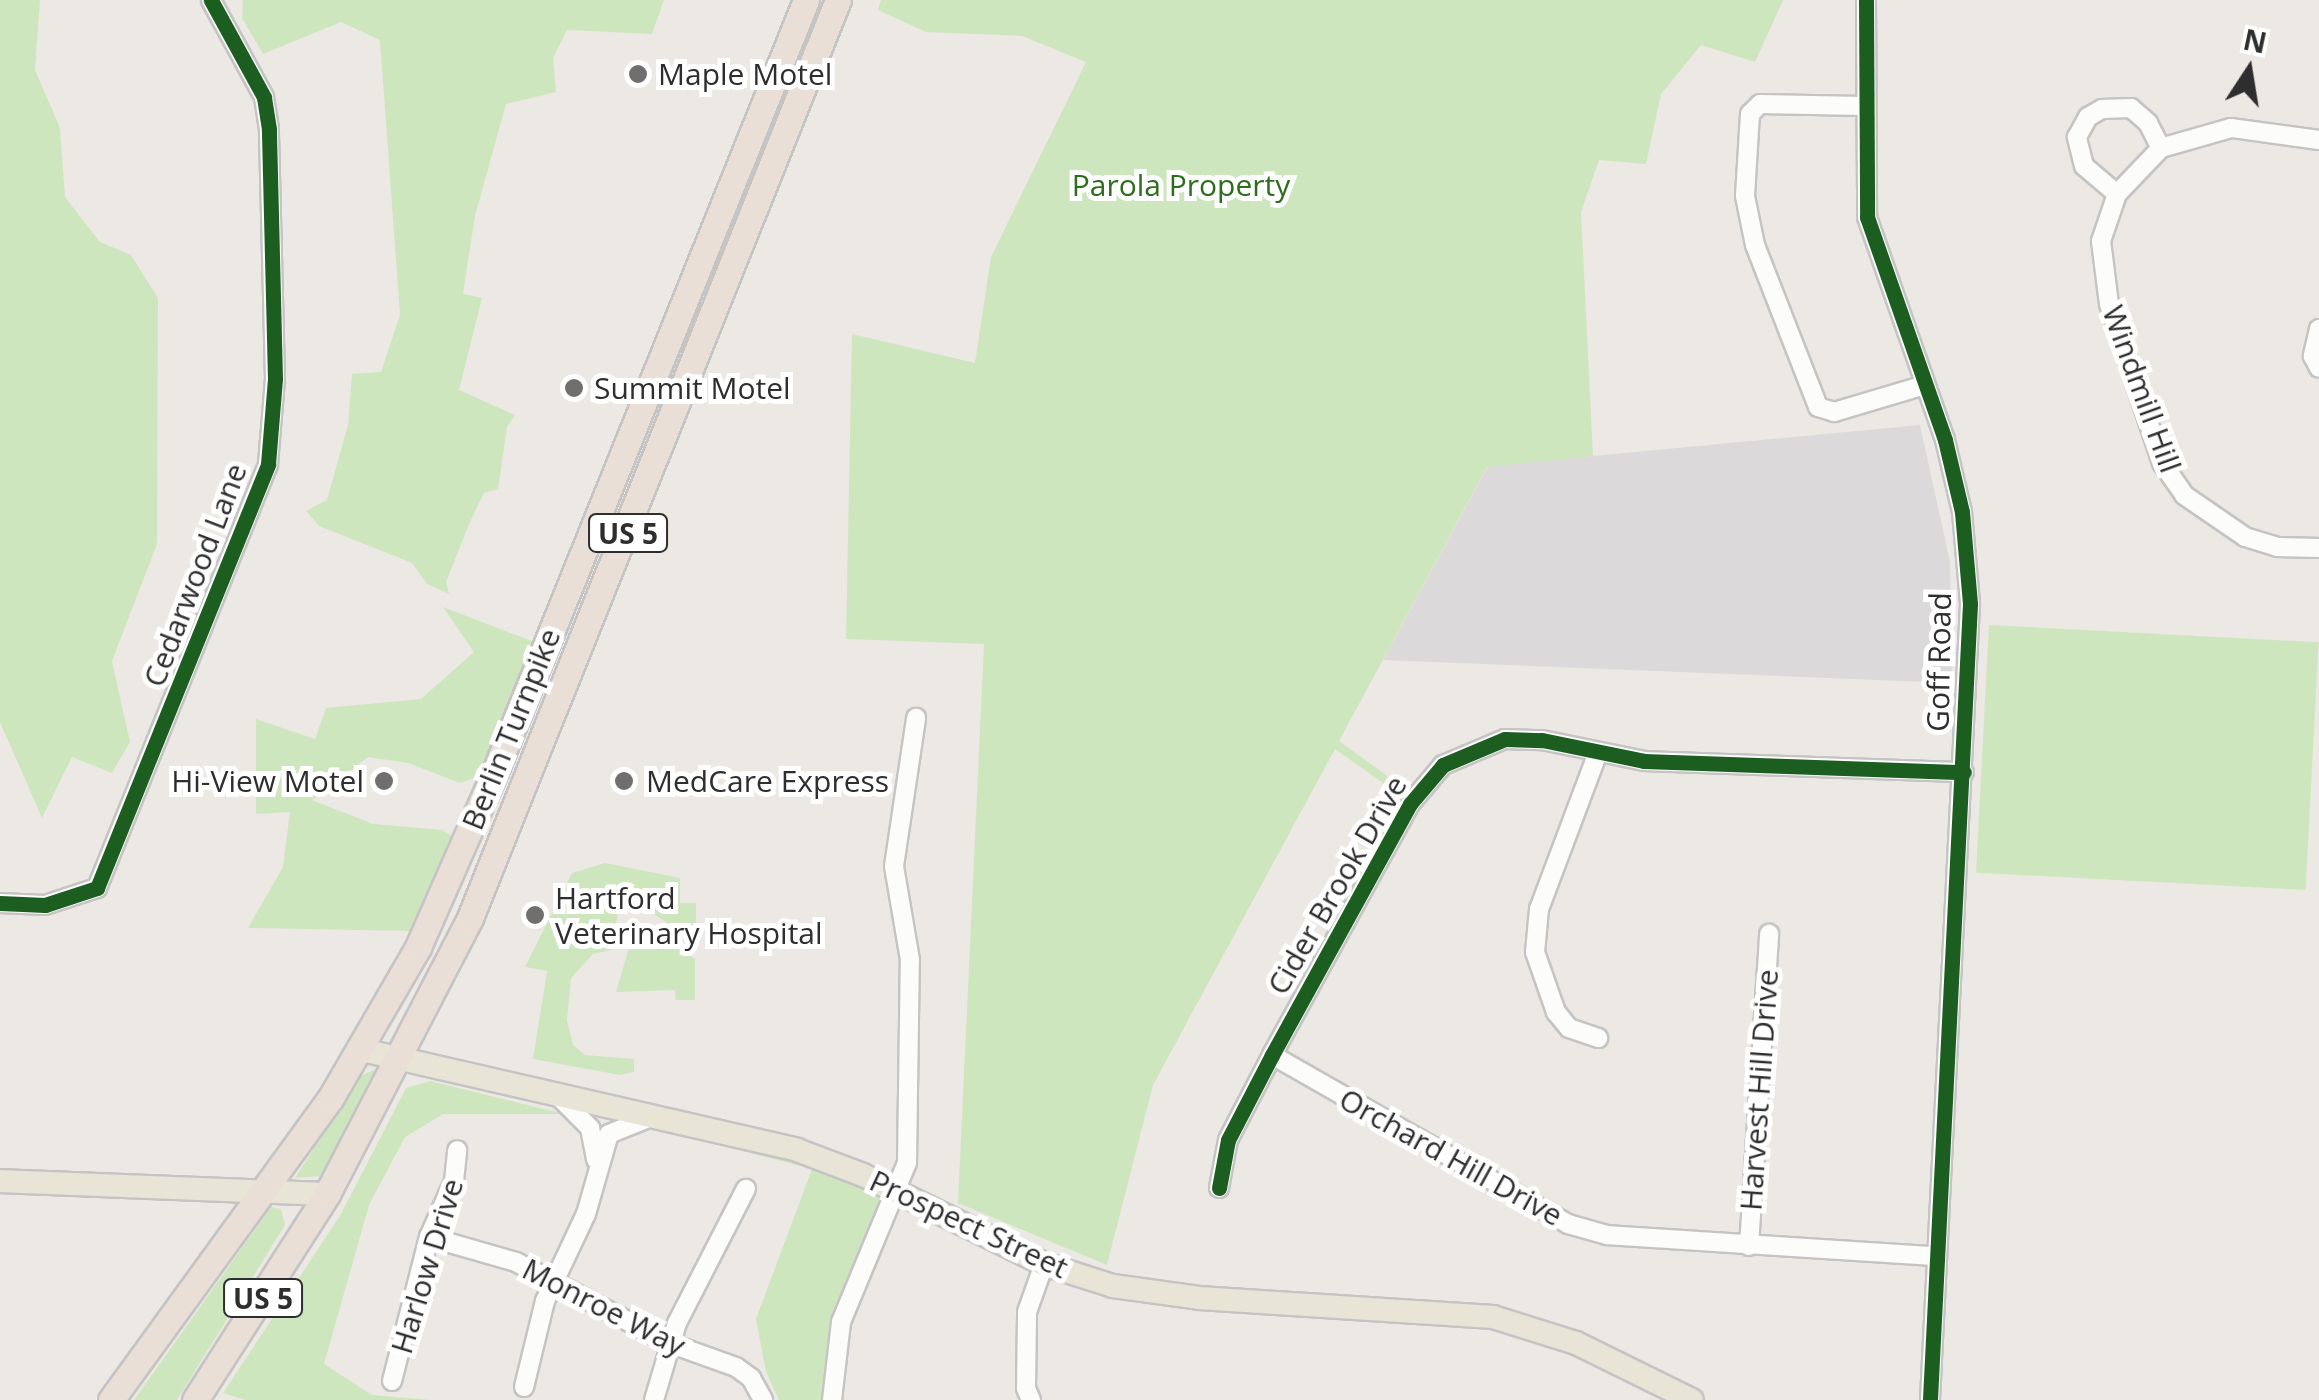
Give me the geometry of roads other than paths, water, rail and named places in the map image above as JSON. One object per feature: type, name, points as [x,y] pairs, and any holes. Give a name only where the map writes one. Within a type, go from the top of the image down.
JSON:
[{"type":"highway","name":"Berlin Turnpike","points":[[110,1400],[362,1050],[456,866],[806,0]]},
{"type":"highway","name":"Berlin Turnpike","points":[[195,1400],[328,1194],[401,1058],[486,882],[838,0]]},
{"type":"highway","points":[[546,641],[580,653]]},
{"type":"main road","name":"Prospect Street","points":[[362,1050],[793,1149],[899,1191],[1044,1264],[1113,1286],[1177,1296],[1493,1317],[1576,1343],[1659,1393],[1692,1400]]},
{"type":"main road","points":[[0,1181],[328,1194]]},
{"type":"street","name":"Cedarwood Lane","points":[[0,902],[46,904],[97,888],[268,464],[275,380],[269,129],[259,86],[212,0]]},
{"type":"street","name":"Goff Road","points":[[1866,0],[1863,106],[1867,218],[1926,385],[1962,512],[1970,604],[1930,1400]]},
{"type":"street","points":[[1863,106],[1760,104],[1750,114],[1745,196],[1756,244],[1818,407],[1834,412],[1926,385]]},
{"type":"street","points":[[2118,194],[2084,166],[2078,137],[2088,116],[2102,109],[2130,108],[2148,123],[2161,148],[2231,128],[2319,140]]},
{"type":"street","name":"Windmill Hill","points":[[2161,148],[2118,194],[2102,242],[2102,272],[2162,462],[2184,494],[2224,528],[2277,548],[2319,548]]},
{"type":"street","points":[[2319,328],[2314,356],[2319,368]]},
{"type":"street","points":[[832,1400],[841,1322],[899,1191],[908,1148],[910,960],[894,866],[916,718]]},
{"type":"street","name":"Cider Brook Drive","points":[[1219,1188],[1228,1140],[1272,1055],[1410,804],[1443,765],[1504,739],[1542,740],[1597,755],[1964,772]]},
{"type":"street","points":[[1597,755],[1539,908],[1535,952],[1556,1012],[1569,1028],[1598,1038]]},
{"type":"street","name":"Harvest Hill Drive","points":[[1749,1246],[1768,934]]},
{"type":"street","name":"Orchard Hill Drive","points":[[1272,1055],[1568,1224],[1607,1235],[1936,1256]]},
{"type":"street","points":[[554,1093],[593,1133],[597,1174]]},
{"type":"street","points":[[524,1388],[554,1279],[614,1129],[656,1115]]},
{"type":"street","name":"Harlow Drive","points":[[392,1381],[429,1237],[454,1181],[456,1150]]},
{"type":"street","points":[[654,1400],[668,1343],[746,1189]]},
{"type":"street","name":"Monroe Way","points":[[429,1237],[495,1254],[554,1279],[668,1343],[744,1371],[763,1400]]},
{"type":"street","points":[[1031,1400],[1027,1312],[1044,1264]]},
{"type":"place","name":"Maple Motel","points":[[638,74]]},
{"type":"place","name":"Summit Motel","points":[[574,388]]},
{"type":"place","name":"Hi-View Motel","points":[[384,781]]},
{"type":"place","name":"MedCare Express","points":[[624,781]]},
{"type":"place","name":"Hartford Veterinary Hospital","points":[[535,915]]},
{"type":"park label","name":"Parola Property","points":[[1181,185]]}]
